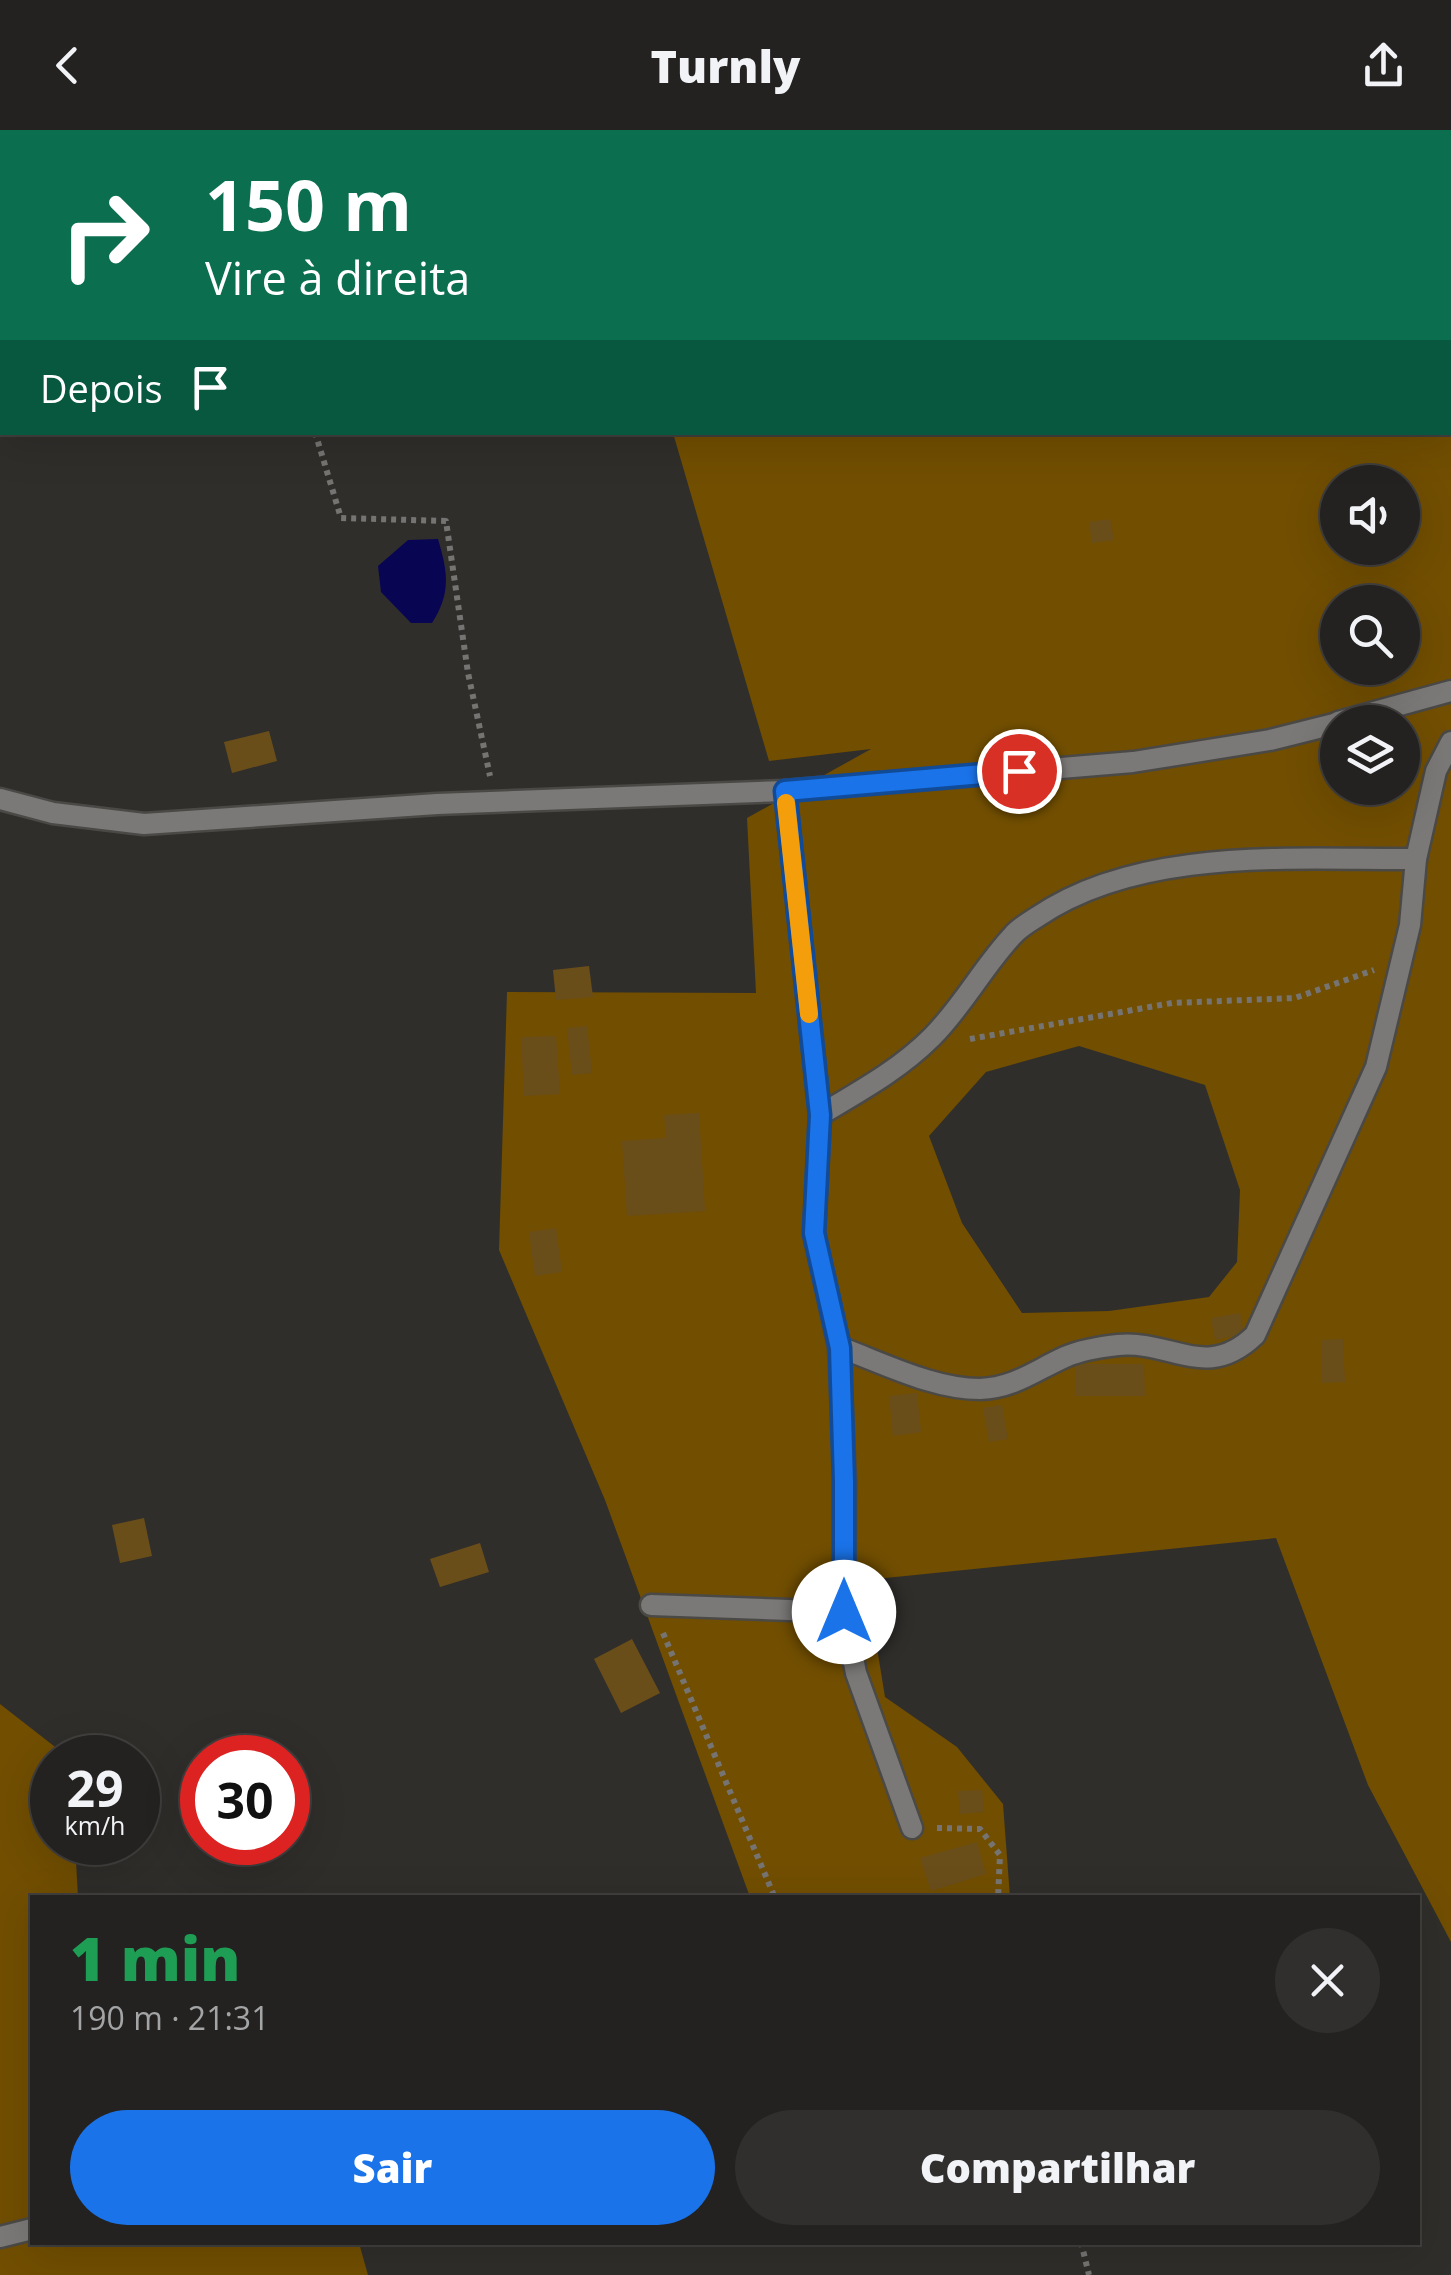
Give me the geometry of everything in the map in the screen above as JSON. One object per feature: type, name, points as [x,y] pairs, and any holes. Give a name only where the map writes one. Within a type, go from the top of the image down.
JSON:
[{"type":"street","points":[[1402,705],[1451,691]]},
{"type":"street","points":[[0,800],[53,813],[144,824],[496,801],[785,791],[1133,762],[1270,740],[1320,728]]},
{"type":"street","points":[[840,1348],[913,1374],[977,1389],[1006,1386],[1066,1356],[1093,1348],[1142,1345],[1183,1356],[1216,1358],[1238,1352],[1255,1335],[1376,1067],[1410,925],[1416,858],[1436,771],[1451,742]]},
{"type":"street","points":[[785,791],[820,1115],[814,1233],[840,1348],[844,1612],[856,1673],[912,1828]]},
{"type":"street","points":[[820,1115],[892,1073],[918,1050],[964,1000],[1014,932],[1056,904],[1099,884],[1158,870],[1251,860],[1416,858]]},
{"type":"street","points":[[651,1604],[844,1612]]},
{"type":"street","points":[[0,2237],[30,2230]]},
{"type":"path","points":[[317,435],[341,518],[446,521],[468,673],[496,801]]},
{"type":"path","points":[[918,1050],[1026,1027],[1172,1004],[1295,998],[1403,959]]},
{"type":"path","points":[[651,1604],[773,1895]]},
{"type":"path","points":[[912,1828],[980,1829],[1000,1855],[998,1895]]},
{"type":"path","points":[[1081,2245],[1089,2275]]},
{"type":"shaded area","points":[[674,435],[1451,435],[1451,1942],[1368,1785],[1276,1538],[866,1580],[885,1697],[957,1747],[1003,1804],[1010,1895],[749,1895],[605,1500],[499,1250],[507,992],[756,993],[747,818],[871,749],[769,761]],"holes":[[[1079,1046],[1205,1085],[1240,1190],[1237,1262],[1209,1297],[1109,1311],[1022,1313],[962,1223],[929,1136],[986,1072]]]},
{"type":"shaded area","points":[[438,539],[446,573],[442,602],[432,623],[411,623],[381,592],[378,566],[408,540]]},
{"type":"shaded area","points":[[0,1704],[40,1735],[30,1735],[30,1865],[76,1865],[78,1895],[30,1895],[30,2245],[360,2245],[368,2275],[0,2275]]},
{"type":"building","points":[[1110,519],[1114,540],[1092,543],[1089,522]]},
{"type":"building","points":[[269,731],[277,761],[232,773],[224,742]]},
{"type":"building","points":[[589,966],[593,997],[556,1000],[553,970]]},
{"type":"building","points":[[587,1026],[592,1073],[572,1075],[567,1028]]},
{"type":"building","points":[[556,1036],[560,1094],[524,1096],[521,1037]]},
{"type":"building","points":[[699,1113],[705,1211],[627,1216],[622,1141],[666,1138],[664,1115]]},
{"type":"building","points":[[556,1228],[562,1272],[535,1276],[529,1232]]},
{"type":"building","points":[[1240,1313],[1244,1334],[1215,1340],[1211,1318]]},
{"type":"building","points":[[1343,1339],[1345,1382],[1322,1383],[1321,1340]]},
{"type":"building","points":[[1075,1364],[1144,1364],[1145,1396],[1076,1396]]},
{"type":"building","points":[[917,1393],[921,1432],[893,1436],[889,1396]]},
{"type":"building","points":[[1002,1405],[1008,1439],[989,1442],[983,1408]]},
{"type":"building","points":[[144,1518],[152,1556],[120,1563],[112,1525]]},
{"type":"building","points":[[480,1543],[489,1572],[440,1587],[430,1559]]},
{"type":"building","points":[[632,1639],[660,1693],[621,1713],[594,1659]]},
{"type":"building","points":[[982,1790],[984,1812],[960,1814],[958,1791]]},
{"type":"building","points":[[977,1842],[986,1874],[931,1891],[920,1858]]},
{"type":"slow traffic","points":[[786,803],[809,1014]]},
{"type":"route","points":[[844,1612],[840,1348],[814,1233],[820,1115],[785,791],[1019,771]]}]
